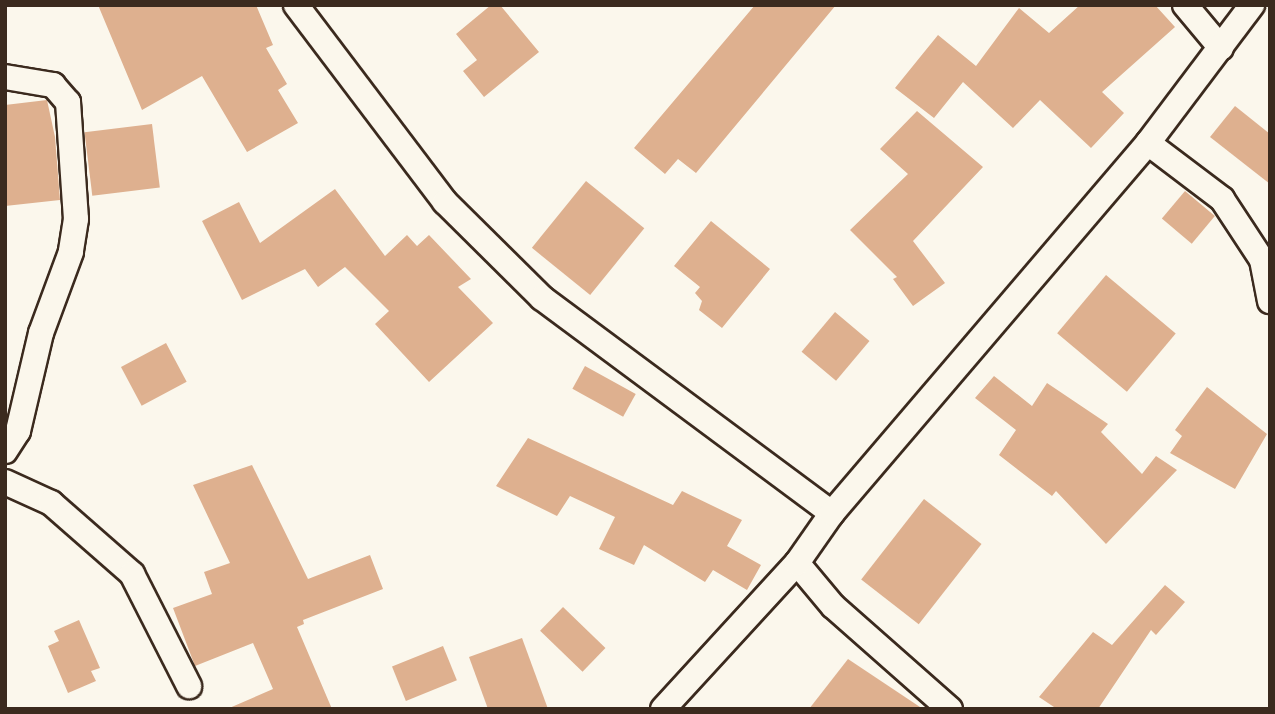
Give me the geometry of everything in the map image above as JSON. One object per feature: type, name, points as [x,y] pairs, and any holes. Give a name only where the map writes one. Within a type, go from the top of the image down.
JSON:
[{"type":"street","points":[[296,5],[445,202],[542,298],[832,513]]},
{"type":"street","points":[[1185,5],[1221,48]]},
{"type":"street","points":[[663,709],[797,563],[832,513],[1148,142],[1252,5]]},
{"type":"street","points":[[5,77],[53,85],[68,102],[76,219],[71,253],[41,333],[18,431],[5,451]]},
{"type":"street","points":[[1148,142],[1222,198],[1262,260],[1270,301]]},
{"type":"street","points":[[5,482],[51,503],[132,575],[189,686]]},
{"type":"street","points":[[797,563],[833,606],[950,709]]},
{"type":"building","points":[[98,5],[256,5],[273,45],[266,48],[287,84],[278,90],[298,123],[247,152],[202,76],[142,110]]},
{"type":"building","points":[[491,5],[500,5],[539,52],[484,97],[463,71],[477,60],[456,34]]},
{"type":"building","points":[[755,5],[836,5],[696,173],[678,159],[665,174],[634,148]]},
{"type":"building","points":[[1080,5],[1155,5],[1175,27],[1102,92],[1124,113],[1091,148],[1040,100],[1013,128],[963,82],[934,118],[895,88],[938,35],[976,66],[1019,8],[1049,33]]},
{"type":"building","points":[[47,100],[55,137],[60,200],[5,206],[5,105]]},
{"type":"building","points":[[1235,106],[1270,134],[1270,184],[1210,137]]},
{"type":"building","points":[[917,111],[983,167],[913,241],[945,283],[913,306],[893,279],[897,277],[850,230],[908,174],[880,149]]},
{"type":"building","points":[[152,124],[160,188],[92,196],[85,132]]},
{"type":"building","points":[[586,181],[644,228],[590,295],[532,248]]},
{"type":"building","points":[[335,189],[385,256],[407,235],[417,246],[429,235],[471,279],[458,287],[493,323],[429,382],[375,324],[389,311],[345,267],[318,287],[305,269],[242,300],[202,221],[239,202],[260,243]]},
{"type":"building","points":[[1185,191],[1215,216],[1192,244],[1162,219]]},
{"type":"building","points":[[711,221],[770,269],[722,328],[699,310],[702,301],[695,293],[700,287],[674,266]]},
{"type":"building","points":[[1106,275],[1176,333],[1127,392],[1057,333]]},
{"type":"building","points":[[835,312],[869,341],[836,381],[802,352]]},
{"type":"building","points":[[166,343],[187,382],[142,406],[121,367]]},
{"type":"building","points":[[585,366],[636,394],[623,417],[572,389]]},
{"type":"building","points":[[994,376],[1032,406],[1047,383],[1108,424],[1101,432],[1142,474],[1156,456],[1177,470],[1106,544],[1056,491],[1052,496],[999,455],[1016,430],[975,398]]},
{"type":"building","points":[[1207,387],[1267,434],[1235,489],[1170,453],[1182,436],[1175,430]]},
{"type":"building","points":[[528,438],[673,505],[682,491],[742,520],[727,546],[761,565],[747,590],[713,570],[705,582],[644,545],[634,565],[599,549],[615,517],[570,496],[557,516],[496,486]]},
{"type":"building","points":[[252,465],[308,579],[370,555],[383,589],[303,620],[304,624],[297,627],[332,709],[227,709],[273,689],[253,643],[195,666],[173,608],[212,594],[204,572],[230,563],[193,485]]},
{"type":"building","points":[[924,499],[982,544],[919,624],[861,579]]},
{"type":"building","points":[[1165,585],[1185,602],[1156,635],[1151,630],[1098,709],[1057,709],[1039,697],[1093,632],[1112,645]]},
{"type":"building","points":[[563,607],[605,648],[583,672],[540,631]]},
{"type":"building","points":[[79,620],[100,668],[91,671],[96,681],[68,693],[48,646],[59,641],[54,631]]},
{"type":"building","points":[[522,638],[548,709],[488,709],[469,657]]},
{"type":"building","points":[[443,646],[457,680],[406,701],[392,667]]},
{"type":"building","points":[[848,659],[923,709],[809,709]]}]
